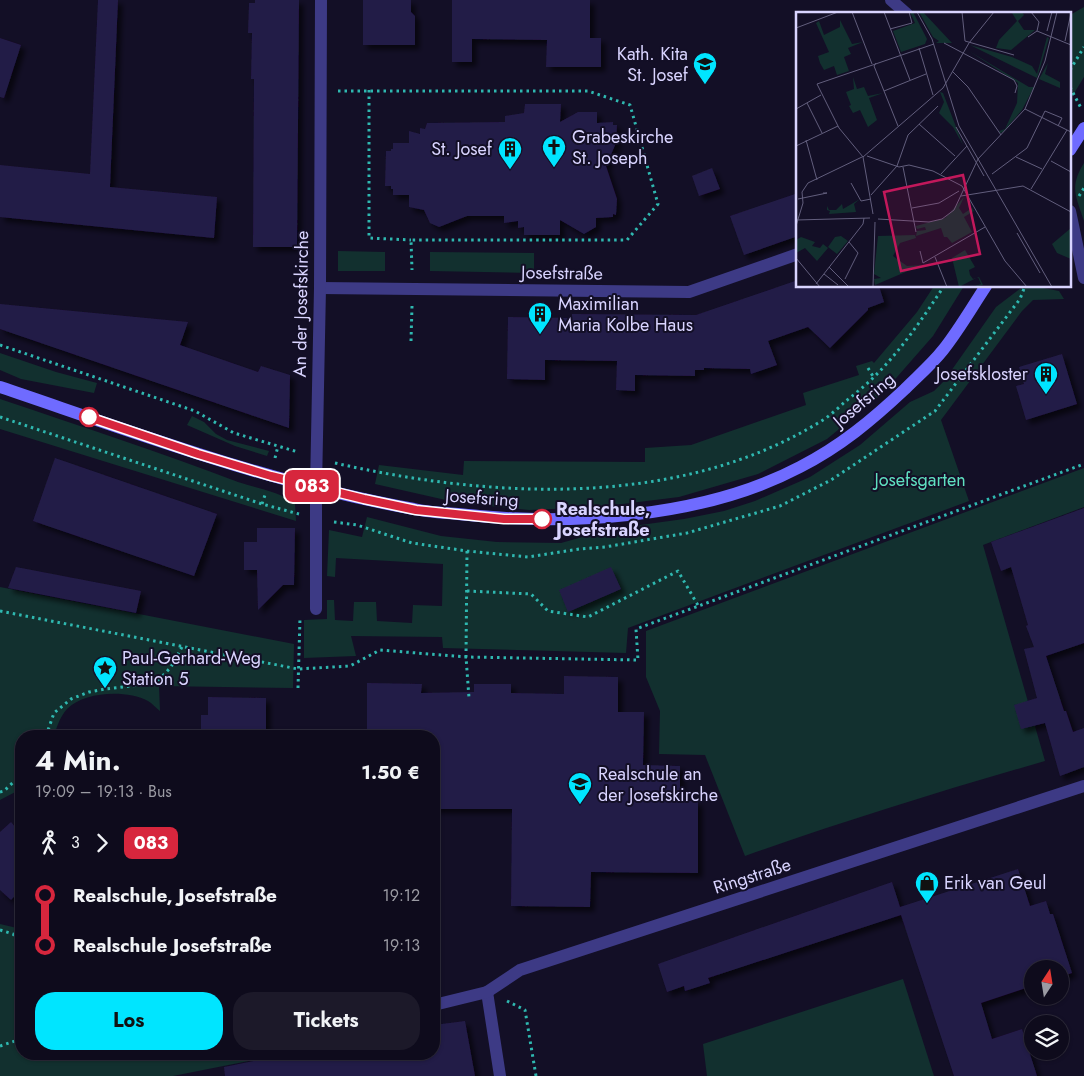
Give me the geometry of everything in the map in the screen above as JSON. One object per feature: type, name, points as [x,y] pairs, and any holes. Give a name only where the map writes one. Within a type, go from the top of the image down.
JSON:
[{"type":"main road","points":[[1072,147],[1084,128]]},
{"type":"main road","name":"Josefsring","points":[[0,387],[198,454],[316,487],[416,510],[504,519],[594,518],[689,506],[728,495],[767,483],[831,450],[871,421],[930,365],[944,349],[985,288]]},
{"type":"street","name":"An der Josefskirche","points":[[316,609],[321,0]]},
{"type":"street","points":[[891,0],[906,12]]},
{"type":"street","points":[[1072,224],[1080,274]]},
{"type":"street","name":"Josefstraße","points":[[320,288],[689,292],[796,255]]},
{"type":"street","name":"Ringstraße","points":[[440,1004],[487,992],[520,970],[1084,786]]},
{"type":"street","points":[[487,992],[500,1076]]},
{"type":"path","points":[[1072,67],[1084,46]]},
{"type":"path","points":[[320,91],[369,90],[588,91],[630,105],[658,204],[627,240],[411,240],[370,238],[369,90]]},
{"type":"path","points":[[1072,91],[1084,115]]},
{"type":"path","points":[[411,240],[412,340]]},
{"type":"path","points":[[0,345],[196,411],[234,434],[316,459],[371,471],[487,488],[546,490],[608,488],[687,476],[766,450],[824,420],[874,378],[896,353],[943,288]]},
{"type":"path","points":[[0,417],[262,504],[316,519],[358,525],[412,543],[528,557],[605,547],[687,532],[780,506],[832,480],[935,411],[1020,299],[1023,288]]},
{"type":"path","points":[[868,368],[874,378]]},
{"type":"path","points":[[0,611],[182,648],[298,669],[350,666],[380,650],[466,657],[638,660],[636,629],[1084,464]]},
{"type":"path","points":[[467,551],[466,657],[469,698]]},
{"type":"path","points":[[467,591],[532,594],[548,612],[588,617],[678,571],[699,607]]},
{"type":"path","points":[[298,688],[300,608],[316,609]]},
{"type":"path","points":[[48,730],[54,713],[70,699],[89,692],[156,682],[171,667],[182,648]]},
{"type":"path","points":[[0,792],[4,791],[15,781]]},
{"type":"path","points":[[0,930],[15,936]]},
{"type":"path","points":[[487,992],[525,1010],[536,1076]]},
{"type":"path","points":[[0,1046],[15,1040]]},
{"type":"green space","points":[[1084,7],[1084,77],[1072,97],[1072,14]]},
{"type":"green space","points":[[1084,163],[1084,221],[1075,192],[1075,185],[1079,171]]},
{"type":"green space","points":[[338,251],[385,252],[385,271],[338,271]]},
{"type":"green space","points":[[430,252],[534,253],[534,273],[430,271]]},
{"type":"green space","points":[[933,288],[963,288],[933,336],[883,393],[827,439],[758,474],[679,497],[598,507],[529,510],[459,503],[375,484],[379,465],[463,475],[464,461],[645,462],[645,448],[691,445],[806,405],[803,393],[859,375],[856,366],[872,361],[874,363],[917,312]]},
{"type":"green space","name":"Josefsgarten","points":[[1021,288],[1043,288],[1059,291],[1064,299],[1033,300],[1022,311],[941,420],[969,501],[628,628],[626,653],[443,648],[442,637],[351,636],[356,656],[304,658],[304,620],[327,619],[327,600],[334,600],[335,620],[353,621],[354,602],[376,602],[377,621],[412,623],[413,605],[442,606],[443,564],[336,558],[335,577],[327,576],[329,530],[362,537],[367,517],[441,536],[497,542],[561,543],[611,529],[684,519],[724,511],[755,501],[810,477],[860,445],[910,402],[934,391],[944,381],[996,307]]},
{"type":"green space","points":[[0,353],[56,372],[97,383],[94,393],[21,379],[0,370]]},
{"type":"green space","points":[[0,399],[238,482],[275,493],[295,504],[296,521],[0,429]]},
{"type":"green space","points":[[192,416],[204,422],[216,434],[227,440],[269,451],[267,456],[235,446],[187,425]]},
{"type":"green space","points":[[1084,468],[1084,507],[983,545],[1045,761],[894,806],[745,856],[705,755],[659,754],[660,711],[646,677],[646,631]]},
{"type":"green space","points":[[0,587],[294,644],[293,688],[159,686],[160,711],[148,701],[139,697],[106,694],[75,703],[67,709],[56,730],[15,730],[15,792],[0,800]]},
{"type":"green space","points":[[0,924],[15,928],[15,1060],[254,1060],[173,1076],[0,1076]]},
{"type":"green space","points":[[903,979],[934,1076],[707,1076],[703,1044]]},
{"type":"building","points":[[98,0],[118,0],[110,187],[217,197],[214,238],[0,217],[0,165],[90,174]]},
{"type":"building","points":[[255,0],[299,0],[297,247],[253,247],[254,79],[251,79],[252,33],[248,33],[249,3],[255,3]]},
{"type":"building","points":[[363,0],[411,0],[411,12],[415,16],[415,45],[363,45]]},
{"type":"building","points":[[452,0],[590,0],[590,38],[601,38],[601,67],[546,67],[547,40],[472,39],[472,62],[452,62]]},
{"type":"building","points":[[0,38],[21,45],[4,98],[0,97]]},
{"type":"building","name":"St. Josef","points":[[525,104],[561,104],[560,122],[578,112],[597,112],[597,123],[613,122],[613,125],[617,125],[616,143],[606,166],[617,199],[616,215],[613,214],[613,217],[596,218],[596,227],[584,234],[560,220],[560,235],[524,235],[524,227],[518,228],[518,221],[504,223],[504,216],[467,216],[439,227],[430,223],[424,210],[409,207],[409,195],[393,195],[391,186],[385,186],[386,151],[393,149],[393,143],[409,143],[409,131],[420,134],[420,128],[425,129],[427,123],[505,122],[505,116],[524,113]]},
{"type":"building","points":[[712,168],[720,189],[699,196],[692,176]]},
{"type":"building","points":[[796,194],[796,237],[744,255],[730,216]]},
{"type":"building","points":[[796,281],[796,288],[880,288],[884,302],[868,308],[830,348],[808,327],[768,341],[777,365],[751,374],[750,369],[704,368],[704,370],[695,370],[695,376],[635,375],[635,391],[616,390],[617,361],[545,360],[545,380],[507,379],[508,317],[572,318],[572,314],[696,315]]},
{"type":"building","points":[[0,304],[188,322],[180,345],[258,372],[261,366],[290,375],[289,428],[0,329]]},
{"type":"building","name":"Josefskloster","points":[[1062,354],[1077,404],[1026,420],[1016,386],[1024,384],[1019,367]]},
{"type":"building","points":[[55,458],[217,514],[194,576],[33,521]]},
{"type":"building","points":[[1084,508],[1084,643],[1046,656],[1073,732],[1084,728],[1084,767],[1060,776],[1045,723],[1021,729],[1014,705],[1037,698],[1024,649],[1034,647],[1026,626],[1028,625],[1011,567],[1001,571],[991,542]]},
{"type":"building","points":[[257,528],[295,528],[294,585],[283,585],[258,610],[257,570],[244,570],[244,542],[257,542]]},
{"type":"building","points":[[16,567],[141,591],[136,613],[8,588]]},
{"type":"building","points":[[611,567],[621,589],[568,612],[559,590]]},
{"type":"building","points":[[564,676],[618,677],[618,712],[644,712],[643,765],[680,766],[680,801],[698,801],[698,873],[591,872],[590,907],[511,906],[512,809],[440,809],[440,730],[367,730],[367,683],[422,684],[421,693],[474,692],[474,684],[511,684],[511,693],[564,694]]},
{"type":"building","points":[[208,697],[266,698],[266,730],[201,730],[201,715],[208,715]]},
{"type":"building","points":[[11,822],[15,827],[15,896],[11,900],[0,890],[0,832]]},
{"type":"building","points":[[1018,869],[1030,906],[1046,901],[1050,914],[1053,914],[1068,960],[1024,960],[1024,989],[981,1003],[992,1039],[1022,1029],[1024,1035],[1024,1060],[1032,1060],[1037,1076],[954,1076],[901,915],[708,978],[710,983],[685,991],[684,986],[667,992],[658,964],[892,882],[900,907]]},
{"type":"building","points":[[465,1021],[475,1076],[225,1076],[224,1067],[258,1060],[440,1060],[440,1024]]},
{"type":"bus line","name":"083","points":[[89,417],[198,454],[271,476],[364,499],[416,510],[504,519],[542,519]]},
{"type":"place","name":"Kath. Kita St. Josef","points":[[705,85]]},
{"type":"place","name":"Grabeskirche St. Joseph","points":[[554,168]]},
{"type":"place","name":"St. Josef","points":[[510,170]]},
{"type":"place","name":"Maximilian Maria Kolbe Haus","points":[[540,335]]},
{"type":"place","name":"Josefskloster","points":[[1046,395]]},
{"type":"place","name":"Realschule, Josefstraße","points":[[542,519]]},
{"type":"place","name":"Paul-Gerhard-Weg Station 5","points":[[105,689]]},
{"type":"place","name":"Realschule an der Josefskirche","points":[[580,805]]},
{"type":"place","name":"Erik van Geul","points":[[927,904]]}]
